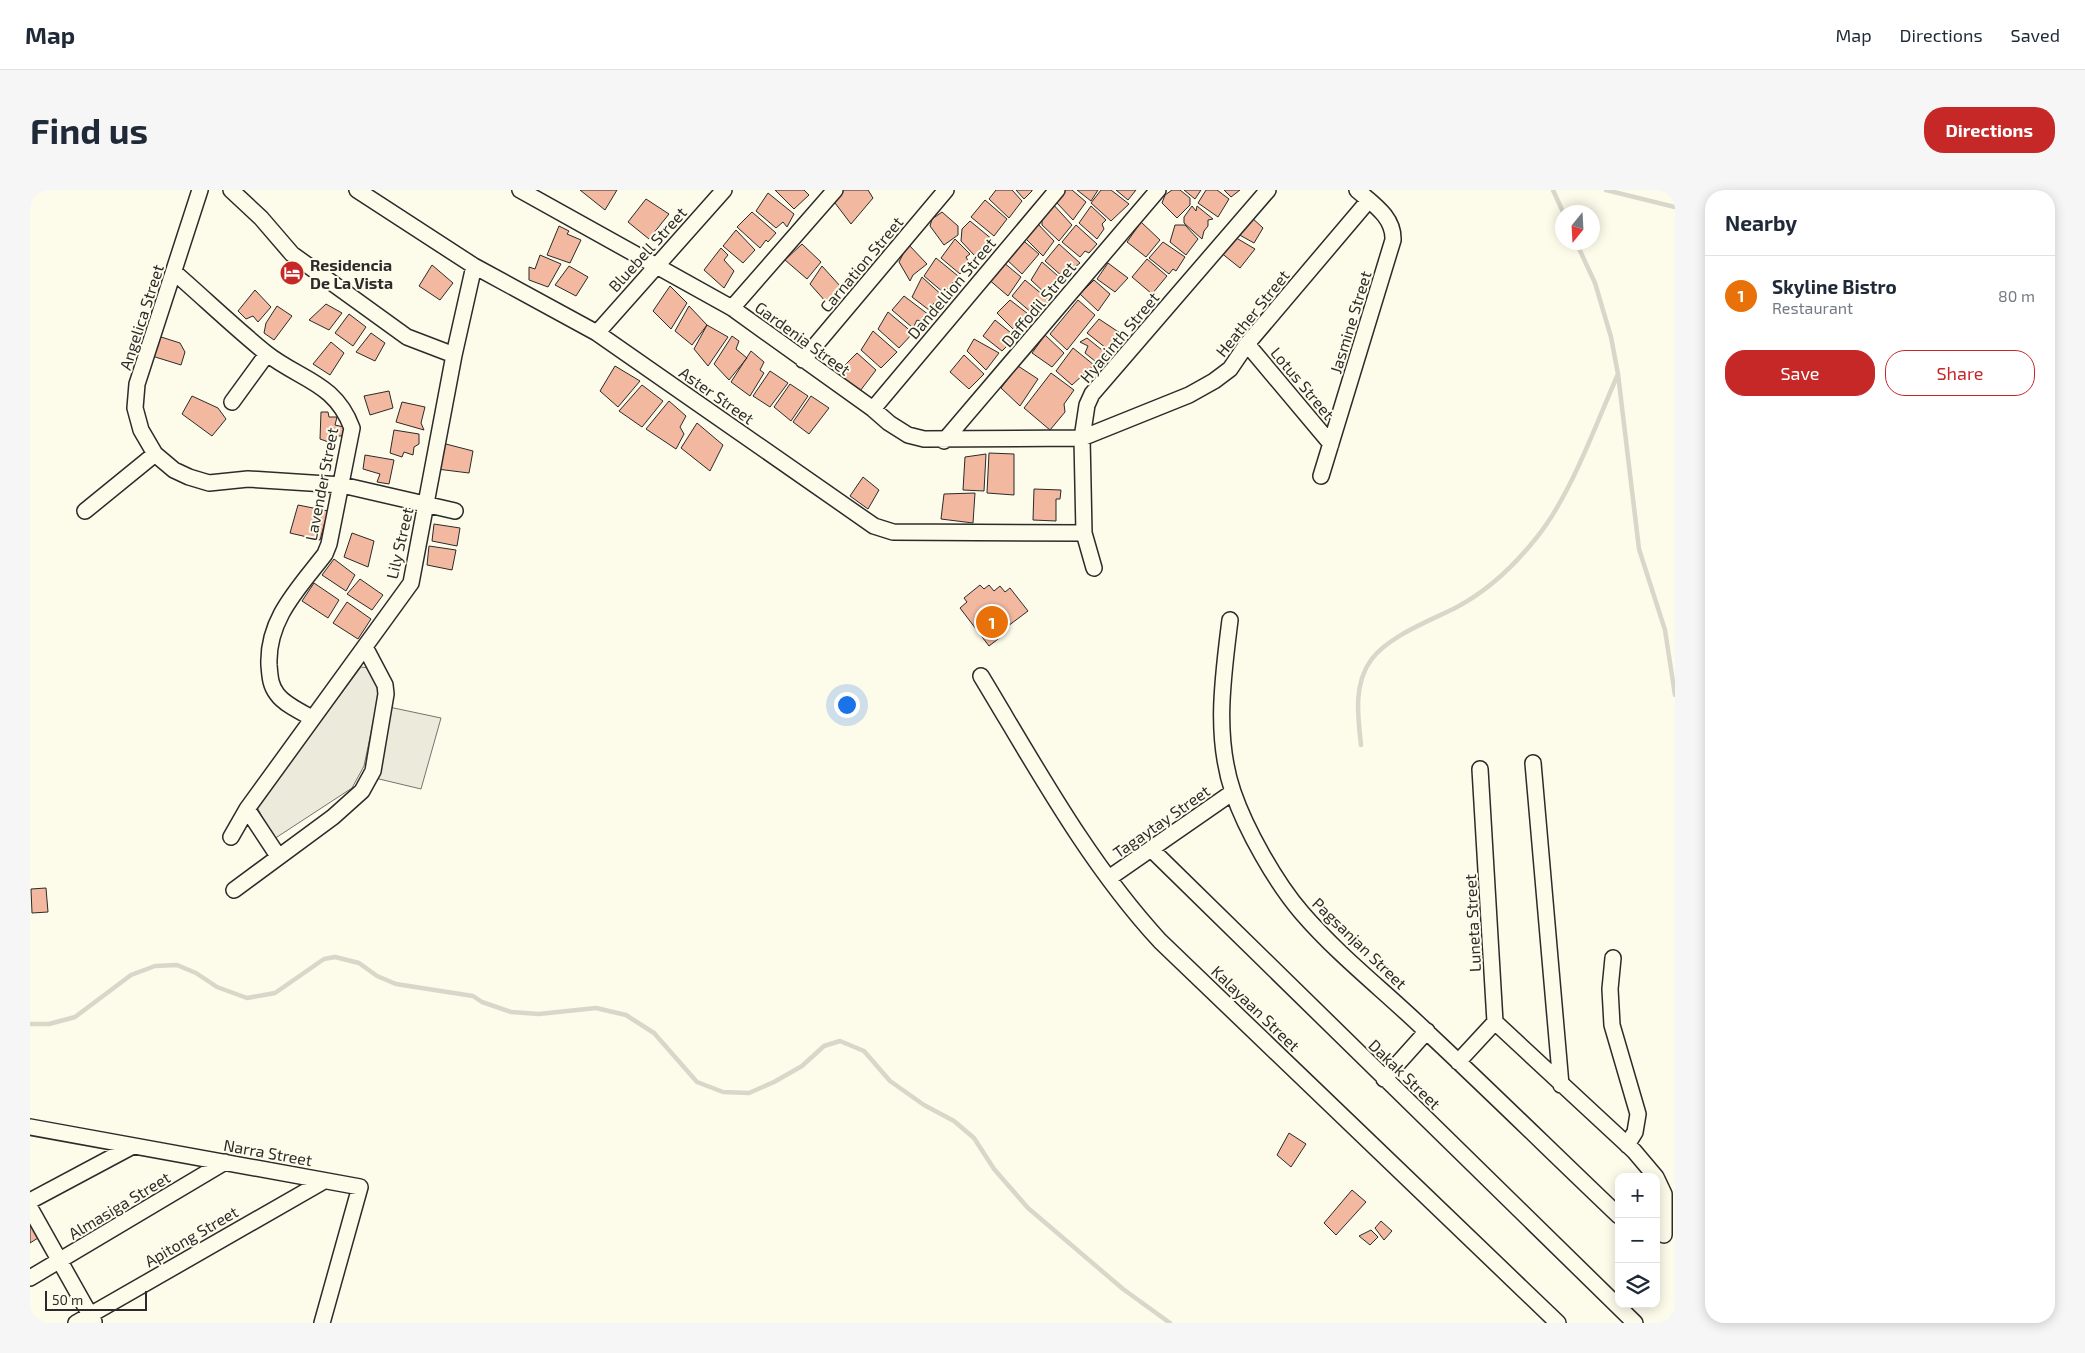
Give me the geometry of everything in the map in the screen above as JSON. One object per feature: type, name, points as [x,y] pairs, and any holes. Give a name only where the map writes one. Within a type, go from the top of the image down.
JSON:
[{"type":"street","name":"Angelica Street","points":[[200,190],[137,384],[135,408],[141,430],[155,454],[174,470],[209,483],[248,479],[342,485],[455,511]]},
{"type":"street","points":[[231,190],[261,218],[292,254],[407,337],[454,355]]},
{"type":"street","name":"Aster Street","points":[[357,190],[474,266],[597,333],[874,526],[893,532],[1084,533]]},
{"type":"street","name":"Gardenia Street","points":[[520,190],[732,308],[908,435],[944,441],[1082,438]]},
{"type":"street","name":"Bluebell Street","points":[[597,333],[656,264],[724,190]]},
{"type":"street","points":[[732,308],[835,190]]},
{"type":"street","name":"Carnation Street","points":[[803,360],[946,190]]},
{"type":"street","name":"Dandellion Street","points":[[873,409],[1057,190]]},
{"type":"street","name":"Daffodil Street","points":[[944,441],[1158,190]]},
{"type":"street","name":"Hyacinth Street","points":[[1094,568],[1084,533],[1082,438],[1092,394],[1268,190]]},
{"type":"street","name":"Jasmine Street","points":[[1321,476],[1393,240],[1392,225],[1388,218],[1357,190]]},
{"type":"street","name":"Heather Street","points":[[1082,438],[1189,395],[1214,381],[1230,369],[1247,344],[1369,200]]},
{"type":"street","name":"Lily Street","points":[[231,837],[247,809],[411,583],[454,355],[474,266]]},
{"type":"street","name":"Lavender Street","points":[[174,272],[267,354],[332,394],[346,411],[352,428],[342,485],[325,554],[281,611],[270,642],[270,681],[278,696],[312,718]]},
{"type":"street","name":"Lotus Street","points":[[1247,344],[1331,444]]},
{"type":"street","points":[[232,402],[267,354]]},
{"type":"street","points":[[85,511],[155,454]]},
{"type":"street","name":"Pagsanjan Street","points":[[1230,620],[1220,715],[1225,758],[1233,792],[1270,865],[1302,913],[1615,1212]]},
{"type":"street","points":[[234,890],[333,817],[368,783],[373,771],[386,694],[385,685],[365,647]]},
{"type":"street","name":"Kalayaan Street","points":[[981,676],[1060,805],[1134,913],[1160,941],[1558,1323]]},
{"type":"street","points":[[1533,763],[1561,1085]]},
{"type":"street","name":"Luneta Street","points":[[1480,769],[1495,1022]]},
{"type":"street","name":"Tagaytay Street","points":[[1109,878],[1233,792]]},
{"type":"street","points":[[247,809],[278,856]]},
{"type":"street","name":"Dakak Street","points":[[1151,849],[1384,1079],[1615,1300]]},
{"type":"street","points":[[1613,958],[1610,989],[1612,1025],[1638,1114],[1635,1132],[1627,1144]]},
{"type":"street","points":[[1458,1062],[1495,1022],[1627,1144],[1652,1173]]},
{"type":"street","points":[[1384,1079],[1427,1032]]},
{"type":"street","name":"Narra Street","points":[[30,1127],[360,1187],[322,1323]]},
{"type":"street","points":[[30,1201],[133,1146]]},
{"type":"street","name":"Almasiga Street","points":[[30,1278],[225,1162]]},
{"type":"street","name":"Apitong Street","points":[[76,1323],[93,1319],[324,1181]]},
{"type":"street","points":[[1660,1186],[1664,1194],[1664,1235]]},
{"type":"street","points":[[30,1208],[93,1319]]},
{"type":"street","name":"Dakak Street","points":[[1622,1308],[1635,1323]]},
{"type":"shaded area","points":[[361,667],[369,668],[380,689],[364,766],[352,788],[274,839],[257,807]]},
{"type":"shaded area","points":[[389,707],[441,718],[421,789],[375,778]]},
{"type":"building","points":[[580,190],[617,190],[605,210]]},
{"type":"building","points":[[775,190],[804,190],[809,195],[794,209]]},
{"type":"building","points":[[840,190],[868,190],[873,198],[851,224],[832,199]]},
{"type":"building","points":[[996,190],[1012,190],[1022,201],[1009,218],[989,199]]},
{"type":"building","points":[[1016,190],[1032,190],[1032,191],[1024,199]]},
{"type":"building","points":[[1063,190],[1072,190],[1086,202],[1073,220],[1057,203],[1059,193]]},
{"type":"building","points":[[1077,190],[1098,190],[1091,201]]},
{"type":"building","points":[[1101,190],[1111,190],[1129,204],[1111,221],[1091,203]]},
{"type":"building","points":[[1116,190],[1136,190],[1128,200]]},
{"type":"building","points":[[1172,190],[1180,190],[1190,198],[1190,205],[1177,218],[1162,203],[1165,195]]},
{"type":"building","points":[[1184,190],[1201,190],[1195,199]]},
{"type":"building","points":[[1206,190],[1217,190],[1229,199],[1218,217],[1198,203]]},
{"type":"building","points":[[1224,190],[1240,190],[1231,197]]},
{"type":"building","points":[[768,193],[794,214],[787,227],[783,222],[776,228],[756,211]]},
{"type":"building","points":[[646,199],[669,214],[649,239],[628,222]]},
{"type":"building","points":[[985,200],[1007,219],[994,236],[971,217]]},
{"type":"building","points":[[1051,202],[1072,225],[1059,241],[1042,225],[1042,214]]},
{"type":"building","points":[[1091,206],[1106,220],[1102,224],[1104,229],[1097,239],[1079,223]]},
{"type":"building","points":[[1192,206],[1196,211],[1197,206],[1213,219],[1208,220],[1208,226],[1204,231],[1202,239],[1184,223],[1184,217]]},
{"type":"building","points":[[752,212],[776,233],[768,242],[766,240],[760,248],[737,227]]},
{"type":"building","points":[[942,212],[958,226],[958,235],[944,245],[930,226],[932,219]]},
{"type":"building","points":[[1250,216],[1263,228],[1254,243],[1236,233]]},
{"type":"building","points":[[970,221],[993,240],[975,256],[961,241],[962,229]]},
{"type":"building","points":[[1141,222],[1160,240],[1146,257],[1127,242]]},
{"type":"building","points":[[1037,223],[1054,241],[1043,256],[1025,238]]},
{"type":"building","points":[[1076,225],[1097,244],[1089,253],[1085,251],[1080,257],[1062,242]]},
{"type":"building","points":[[1175,225],[1185,225],[1198,239],[1186,255],[1170,242]]},
{"type":"building","points":[[559,226],[569,231],[567,234],[581,240],[570,263],[547,255]]},
{"type":"building","points":[[736,230],[755,250],[743,263],[723,246]]},
{"type":"building","points":[[1233,236],[1255,249],[1240,268],[1220,252]]},
{"type":"building","points":[[1019,237],[1039,254],[1022,274],[1005,258]]},
{"type":"building","points":[[955,239],[970,254],[966,257],[969,263],[960,274],[941,258]]},
{"type":"building","points":[[1163,242],[1185,257],[1176,271],[1173,269],[1169,274],[1149,258]]},
{"type":"building","points":[[802,244],[821,262],[807,279],[785,260]]},
{"type":"building","points":[[908,244],[927,264],[913,275],[910,281],[899,262]]},
{"type":"building","points":[[1059,244],[1080,263],[1063,277],[1045,261]]},
{"type":"building","points":[[721,248],[728,255],[724,260],[734,271],[724,288],[704,270]]},
{"type":"building","points":[[540,255],[561,264],[548,287],[529,280],[529,267],[535,269]]},
{"type":"building","points":[[936,258],[958,276],[944,293],[924,276]]},
{"type":"building","points":[[1147,259],[1167,276],[1152,294],[1132,277]]},
{"type":"building","points":[[1003,262],[1021,277],[1008,296],[987,278]]},
{"type":"building","points":[[1042,262],[1058,276],[1054,280],[1056,284],[1047,295],[1031,280]]},
{"type":"building","points":[[1108,263],[1128,278],[1115,292],[1097,279]]},
{"type":"building","points":[[432,265],[453,283],[440,300],[419,286]]},
{"type":"building","points":[[569,266],[588,277],[576,296],[555,285]]},
{"type":"building","points":[[822,266],[841,287],[826,302],[810,284]]},
{"type":"building","points":[[922,277],[945,298],[941,305],[934,303],[929,310],[912,297]]},
{"type":"building","points":[[1025,280],[1049,300],[1043,308],[1039,305],[1032,313],[1012,296]]},
{"type":"building","points":[[1094,280],[1110,294],[1098,311],[1080,294]]},
{"type":"building","points":[[670,286],[687,303],[671,329],[653,311]]},
{"type":"building","points":[[255,290],[271,307],[258,322],[253,316],[246,319],[238,311]]},
{"type":"building","points":[[904,296],[929,315],[924,323],[917,320],[913,328],[892,310]]},
{"type":"building","points":[[1010,300],[1032,317],[1016,332],[997,313]]},
{"type":"building","points":[[1078,300],[1095,315],[1067,350],[1050,334]]},
{"type":"building","points":[[326,304],[342,313],[329,330],[309,320]]},
{"type":"building","points":[[277,306],[292,316],[274,340],[264,333],[266,323]]},
{"type":"building","points":[[689,306],[707,325],[692,345],[675,331]]},
{"type":"building","points":[[888,312],[913,333],[899,348],[878,329]]},
{"type":"building","points":[[349,314],[366,327],[353,346],[335,333]]},
{"type":"building","points":[[1099,319],[1123,335],[1106,348],[1087,333]]},
{"type":"building","points":[[995,320],[1016,337],[1002,351],[983,336]]},
{"type":"building","points":[[707,325],[728,337],[708,366],[694,349]]},
{"type":"building","points":[[873,331],[897,352],[881,368],[861,350]]},
{"type":"building","points":[[371,333],[385,343],[375,361],[356,352]]},
{"type":"building","points":[[1045,335],[1064,353],[1052,367],[1032,353]]},
{"type":"building","points":[[158,336],[180,343],[185,352],[181,365],[152,356]]},
{"type":"building","points":[[732,336],[739,341],[736,349],[747,358],[729,380],[714,364]]},
{"type":"building","points":[[1087,338],[1107,354],[1100,365],[1085,353],[1088,346],[1080,342]]},
{"type":"building","points":[[974,339],[999,353],[986,370],[967,351]]},
{"type":"building","points":[[331,342],[344,353],[330,375],[313,364]]},
{"type":"building","points":[[1073,348],[1094,365],[1072,385],[1056,371]]},
{"type":"building","points":[[751,351],[764,362],[760,370],[764,373],[750,396],[731,382]]},
{"type":"building","points":[[857,353],[876,370],[857,395],[837,373]]},
{"type":"building","points":[[964,355],[984,374],[969,389],[950,372]]},
{"type":"building","points":[[615,366],[640,381],[618,407],[600,391]]},
{"type":"building","points":[[1018,366],[1038,379],[1020,406],[1001,388]]},
{"type":"building","points":[[770,371],[788,383],[770,407],[753,396]]},
{"type":"building","points":[[1051,373],[1074,390],[1064,404],[1065,412],[1050,430],[1024,408]]},
{"type":"building","points":[[790,384],[808,396],[791,421],[774,407]]},
{"type":"building","points":[[642,385],[663,401],[642,427],[619,411]]},
{"type":"building","points":[[389,391],[393,408],[370,415],[364,396]]},
{"type":"building","points":[[192,396],[218,408],[226,419],[212,436],[182,414]]},
{"type":"building","points":[[811,396],[829,408],[809,434],[793,422]]},
{"type":"building","points":[[669,401],[686,416],[680,427],[684,434],[676,449],[646,429]]},
{"type":"building","points":[[402,402],[425,407],[421,423],[424,430],[396,422]]},
{"type":"building","points":[[321,412],[328,412],[329,417],[337,417],[335,425],[344,427],[342,436],[336,436],[334,444],[320,439]]},
{"type":"building","points":[[697,423],[723,445],[710,471],[681,448]]},
{"type":"building","points":[[394,430],[419,434],[419,444],[414,447],[413,455],[404,452],[402,457],[390,453]]},
{"type":"building","points":[[442,443],[473,451],[469,473],[437,469]]},
{"type":"building","points":[[989,453],[1014,454],[1014,495],[987,493]]},
{"type":"building","points":[[986,454],[984,491],[963,490],[965,457]]},
{"type":"building","points":[[365,455],[394,460],[389,484],[377,482],[380,474],[363,469]]},
{"type":"building","points":[[863,477],[879,490],[868,509],[850,496]]},
{"type":"building","points":[[1034,489],[1061,490],[1060,499],[1056,499],[1056,521],[1033,520]]},
{"type":"building","points":[[975,493],[973,523],[941,519],[944,494]]},
{"type":"building","points":[[298,505],[328,511],[320,540],[290,533]]},
{"type":"building","points":[[434,524],[460,528],[457,546],[432,541]]},
{"type":"building","points":[[352,533],[374,541],[368,567],[344,557]]},
{"type":"building","points":[[429,546],[456,550],[452,570],[427,565]]},
{"type":"building","points":[[334,559],[355,575],[346,591],[322,575]]},
{"type":"building","points":[[360,579],[383,595],[372,610],[347,594]]},
{"type":"building","points":[[314,583],[339,600],[328,618],[302,601]]},
{"type":"building","points":[[980,585],[984,589],[989,585],[994,591],[1000,586],[1005,592],[1010,588],[1028,611],[1000,632],[1002,636],[989,646],[960,608],[967,602],[964,598]]},
{"type":"building","points":[[347,602],[371,619],[358,639],[333,623]]},
{"type":"building","points":[[46,888],[48,912],[32,913],[31,889]]},
{"type":"building","points":[[1289,1133],[1306,1144],[1291,1167],[1277,1155]]},
{"type":"building","points":[[1352,1190],[1366,1202],[1336,1235],[1324,1223]]},
{"type":"building","points":[[1381,1221],[1392,1231],[1384,1240],[1375,1228]]},
{"type":"building","points":[[30,1224],[38,1238],[30,1243]]},
{"type":"building","points":[[1371,1230],[1378,1237],[1370,1245],[1359,1236]]},
{"type":"waterway","points":[[1553,190],[1560,205]]},
{"type":"waterway","points":[[1606,190],[1675,207]]},
{"type":"waterway","points":[[1580,250],[1595,283],[1611,337],[1618,374],[1639,549],[1665,630],[1675,695]]},
{"type":"waterway","points":[[1361,745],[1358,712],[1359,690],[1361,680],[1371,660],[1388,643],[1399,636],[1457,607],[1480,593],[1501,576],[1529,547],[1549,520],[1572,480],[1618,374]]},
{"type":"waterway","points":[[30,1024],[49,1024],[75,1017],[131,975],[155,966],[177,965],[196,973],[217,987],[247,998],[275,993],[324,959],[335,957],[359,963],[377,976],[396,984],[473,996],[482,1002],[511,1012],[539,1014],[596,1008],[626,1015],[654,1033],[697,1082],[723,1092],[749,1093],[774,1082],[802,1066],[824,1046],[840,1041],[864,1051],[890,1081],[924,1105],[954,1121],[974,1138],[994,1169],[1028,1208],[1123,1289],[1170,1323]]},
{"type":"place","name":"Residencia De La Vista","points":[[292,273]]},
{"type":"place","name":"Skyline Bistro","points":[[992,622]]}]
